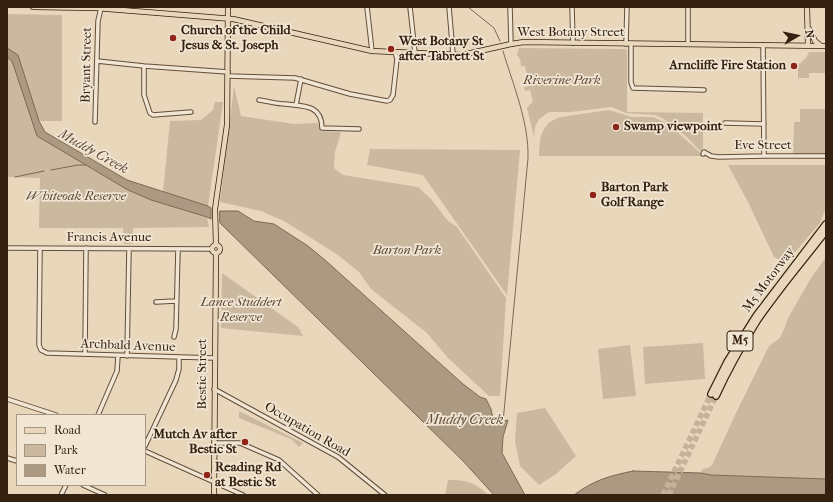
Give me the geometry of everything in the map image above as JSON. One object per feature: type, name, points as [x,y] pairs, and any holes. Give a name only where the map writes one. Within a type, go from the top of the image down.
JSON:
[{"type":"highway","name":"M5 Motorway","points":[[714,395],[727,362],[742,336],[826,224]]},
{"type":"highway","name":"M5 Motorway","points":[[775,292],[826,231]]},
{"type":"main road","name":"West Botany Street","points":[[33,7],[98,8],[228,19],[372,51],[469,54],[511,44],[573,43],[824,46]]},
{"type":"main road","points":[[214,247],[215,209],[227,125],[228,7]]},
{"type":"main road","points":[[807,7],[808,45]]},
{"type":"main road","points":[[808,27],[815,41],[824,46]]},
{"type":"main road","name":"Bestic Street","points":[[214,247],[218,246],[220,249],[216,253],[214,495]]},
{"type":"street","points":[[368,7],[372,51]]},
{"type":"street","points":[[410,7],[415,53]]},
{"type":"street","points":[[449,7],[453,54]]},
{"type":"street","points":[[510,7],[511,44]]},
{"type":"street","points":[[572,7],[573,43]]},
{"type":"street","points":[[627,7],[631,82],[633,88],[704,90]]},
{"type":"street","points":[[688,7],[688,44]]},
{"type":"street","name":"Bryant Street","points":[[95,122],[98,8]]},
{"type":"street","points":[[763,45],[764,156]]},
{"type":"street","points":[[97,61],[228,74],[295,78],[361,97],[384,101],[392,98],[397,59],[395,52]]},
{"type":"street","points":[[144,66],[144,95],[150,113],[153,115],[191,112]]},
{"type":"street","points":[[296,105],[301,79]]},
{"type":"street","points":[[259,100],[312,108],[320,115],[322,128],[359,129]]},
{"type":"street","points":[[725,123],[764,124]]},
{"type":"street","name":"Eve Street","points":[[702,154],[704,152],[711,156],[719,157],[826,156]]},
{"type":"street","name":"Francis Avenue","points":[[7,248],[178,249],[214,247]]},
{"type":"street","name":"Archbald Avenue","points":[[40,248],[39,345],[41,350],[47,352],[118,356],[214,358]]},
{"type":"street","points":[[85,354],[86,248]]},
{"type":"street","points":[[127,356],[129,249]]},
{"type":"street","points":[[174,337],[176,329],[178,249]]},
{"type":"street","points":[[156,302],[176,301]]},
{"type":"street","points":[[98,414],[117,371],[118,356]]},
{"type":"street","points":[[146,444],[176,380],[180,358]]},
{"type":"street","name":"Occupation Road","points":[[214,389],[338,457],[385,495]]},
{"type":"street","points":[[7,398],[53,414]]},
{"type":"street","points":[[214,443],[240,443],[279,460],[318,495]]},
{"type":"street","points":[[146,451],[242,495]]},
{"type":"street","points":[[61,495],[66,486]]},
{"type":"street","points":[[85,486],[105,495]]},
{"type":"green space","points":[[7,14],[62,15],[62,121],[39,121],[18,55],[7,48]]},
{"type":"green space","name":"Riverine Park","points":[[519,48],[626,49],[627,112],[703,113],[703,151],[701,152],[687,137],[662,118],[655,115],[626,113],[611,107],[571,112],[549,112],[539,119],[535,127],[534,137],[527,108],[533,101],[530,90],[525,91],[524,87],[529,86],[525,66],[521,66],[520,59],[517,55]]},
{"type":"green space","points":[[809,52],[826,52],[826,73],[809,73],[809,78],[799,78],[798,81],[798,65],[806,58]]},
{"type":"green space","name":"Whiteoak Reserve","points":[[7,57],[12,61],[37,136],[128,190],[151,200],[207,217],[209,227],[133,228],[133,244],[124,244],[123,228],[39,228],[40,178],[7,177]]},
{"type":"green space","name":"Barton Park","points":[[234,86],[241,116],[294,124],[318,123],[320,131],[341,132],[335,152],[334,168],[343,175],[418,187],[431,199],[448,221],[457,227],[506,298],[500,396],[489,396],[448,358],[427,333],[371,289],[359,272],[338,255],[284,221],[261,211],[220,202]]},
{"type":"green space","points":[[215,102],[223,102],[208,206],[163,192],[170,121],[201,120],[213,110]]},
{"type":"green space","points":[[800,109],[826,109],[826,154],[793,155],[794,122],[800,122]]},
{"type":"green space","points":[[609,110],[632,117],[653,117],[667,123],[704,156],[539,156],[542,132],[549,123],[561,117]]},
{"type":"green space","points":[[370,149],[520,150],[507,295],[423,175],[367,165]]},
{"type":"green space","points":[[728,165],[826,165],[826,208],[820,223],[786,263],[774,257],[748,202]]},
{"type":"green space","points":[[826,257],[826,479],[711,475],[701,473],[702,469],[708,468],[712,465],[769,346],[780,338],[788,318],[811,278]]},
{"type":"green space","name":"Lance Studdert Reserve","points":[[222,273],[298,327],[303,336],[221,328]]},
{"type":"green space","points":[[703,343],[705,379],[645,384],[643,347]]},
{"type":"green space","points":[[630,345],[636,396],[603,399],[598,349]]},
{"type":"green space","points":[[545,408],[576,456],[556,474],[539,485],[520,466],[515,441],[517,413]]},
{"type":"green space","points":[[239,411],[303,443],[299,447],[291,439],[239,418]]},
{"type":"green space","points":[[448,480],[470,483],[479,487],[488,495],[445,495]]},
{"type":"water","points":[[7,48],[18,55],[39,121],[45,132],[127,180],[208,206],[211,208],[211,219],[151,200],[128,190],[37,136],[12,61],[7,57]]},
{"type":"water","name":"Muddy Creek","points":[[220,211],[238,211],[254,221],[274,224],[308,246],[463,384],[480,397],[486,399],[491,409],[493,419],[497,423],[508,420],[503,437],[502,453],[525,495],[494,495],[463,461],[220,223]]},
{"type":"water","points":[[633,471],[826,479],[826,495],[574,495],[602,479]]},
{"type":"waterway","points":[[468,7],[494,28],[500,41]]},
{"type":"waterway","points":[[503,51],[516,90],[528,144],[528,158],[503,422]]},
{"type":"waterway","points":[[51,170],[86,165]]},
{"type":"waterway","points":[[15,177],[44,171]]},
{"type":"tunnel","points":[[663,495],[711,394]]},
{"type":"tunnel","points":[[669,495],[716,396]]},
{"type":"place","name":"Church of the Child Jesus & St. Joseph","points":[[173,38]]},
{"type":"place","name":"West Botany St after Tabrett St","points":[[391,49]]},
{"type":"place","name":"Arncliffe Fire Station","points":[[794,66]]},
{"type":"place","name":"Swamp viewpoint","points":[[616,127]]},
{"type":"place","name":"Barton Park Golf Range","points":[[593,195]]},
{"type":"place","name":"Mutch Av after Bestic St","points":[[245,442]]},
{"type":"place","name":"Reading Rd at Bestic St","points":[[207,475]]}]
